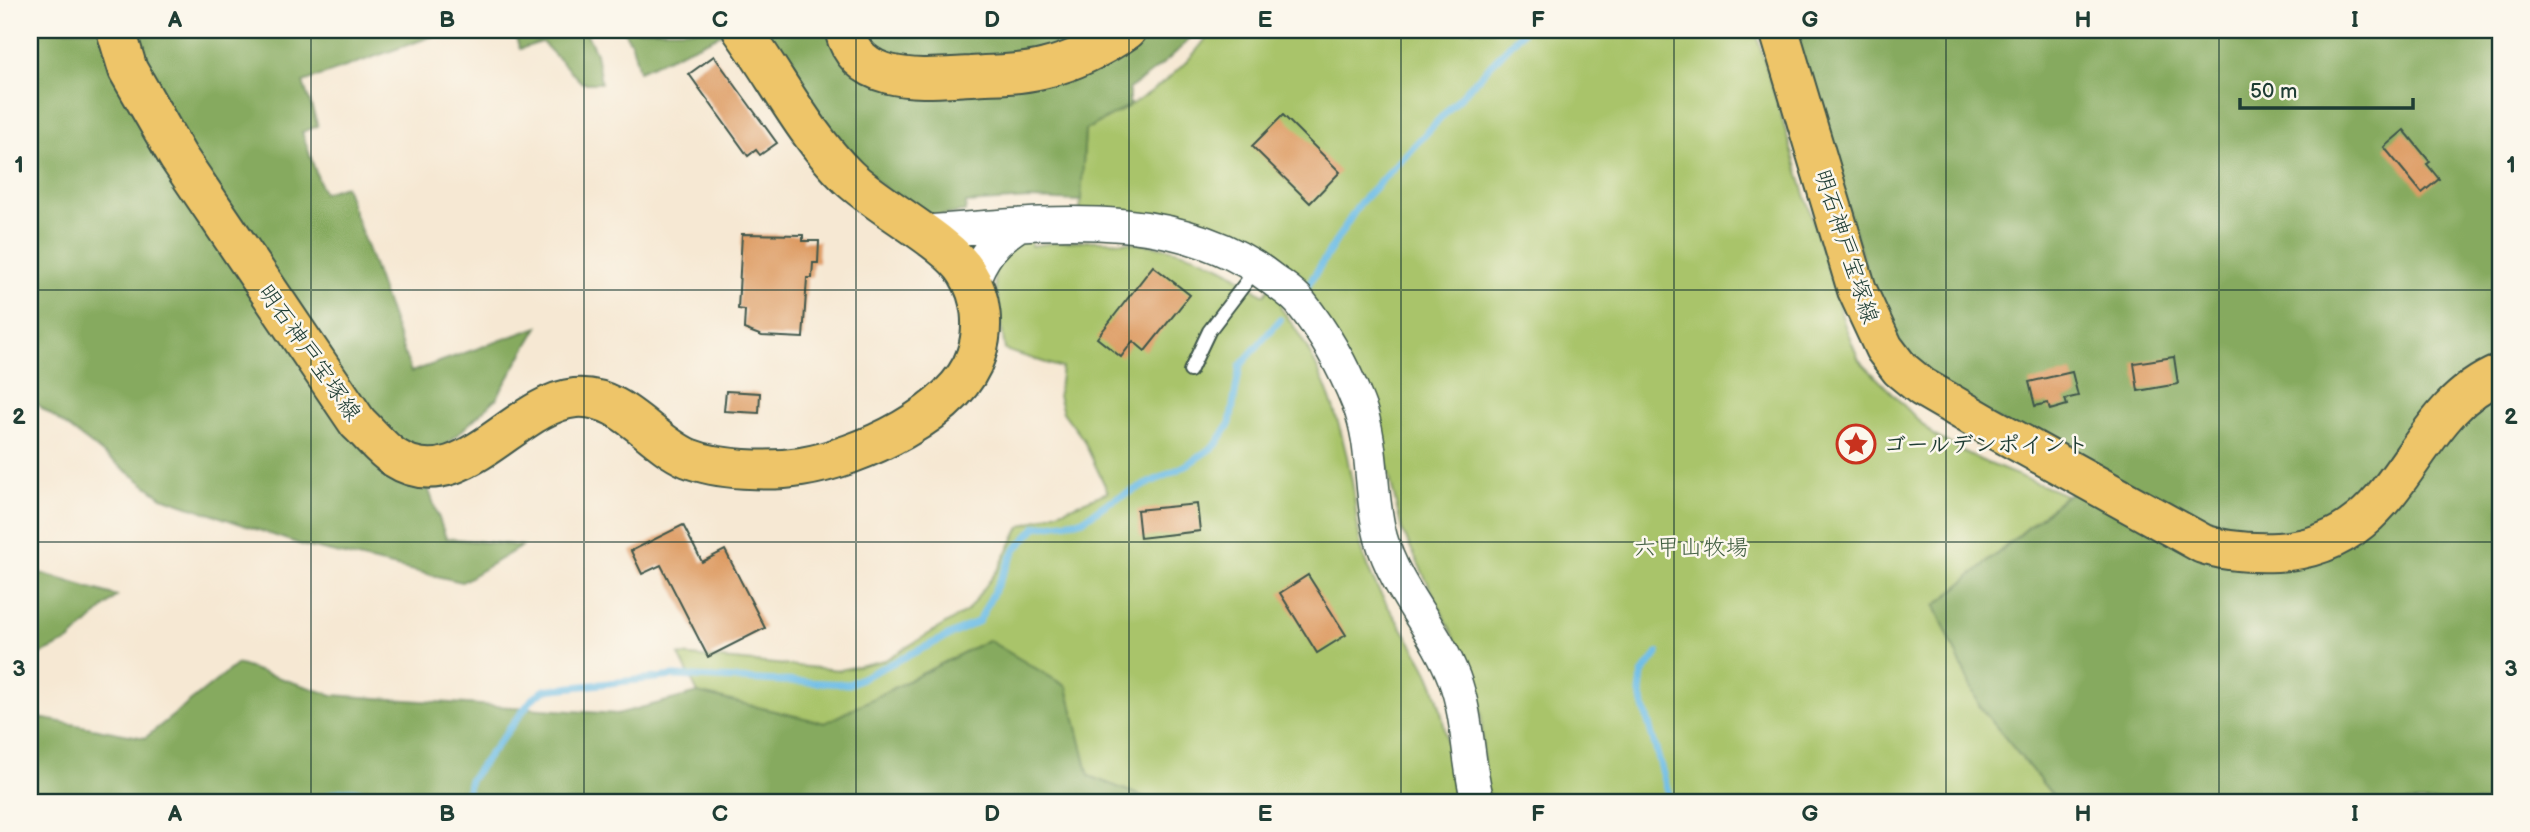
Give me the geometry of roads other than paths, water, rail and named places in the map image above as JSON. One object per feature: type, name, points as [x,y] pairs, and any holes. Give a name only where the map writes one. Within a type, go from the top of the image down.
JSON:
[{"type":"main road","name":"明石神戸宝塚線","points":[[116,30],[128,70],[178,158],[358,423],[396,459],[435,468],[463,460],[530,416],[558,402],[575,398],[610,404],[688,458],[744,470],[801,467],[859,450],[907,427],[933,410],[969,372],[982,333],[982,317],[972,285],[955,256],[861,189],[839,167],[742,30]]},
{"type":"main road","points":[[844,30],[851,47],[867,64],[887,74],[917,79],[1020,73],[1047,68],[1088,53],[1127,30]]},
{"type":"main road","name":"明石神戸宝塚線","points":[[1779,30],[1857,290],[1884,348],[1900,369],[1922,387],[1984,424],[2203,544],[2235,551],[2279,552],[2309,547],[2337,536],[2388,495],[2458,401],[2476,386],[2500,374]]},
{"type":"street","points":[[919,232],[1080,224],[1175,233],[1211,244],[1274,281],[1299,301],[1332,348],[1359,405],[1384,547],[1398,580],[1441,650],[1455,680],[1478,802]]},
{"type":"street","points":[[972,285],[988,251],[1002,236],[1019,225]]},
{"type":"lane","points":[[1190,371],[1209,331],[1274,281]]},
{"type":"waterway","points":[[1305,290],[1360,203],[1524,30]]},
{"type":"waterway","points":[[465,802],[470,780],[533,698],[545,690],[674,676],[849,684],[979,621],[1015,550],[1036,527],[1083,520],[1109,502],[1185,466],[1216,445],[1230,423],[1240,366],[1280,320]]},
{"type":"waterway","points":[[1658,653],[1642,674],[1640,693],[1671,802]]},
{"type":"waterway","points":[[315,802],[344,791],[372,795],[392,802]]},
{"type":"place","name":"ゴールデンポイント","points":[[1856,444]]},
{"type":"park label","name":"六甲山牧場","points":[[1691,547]]}]
